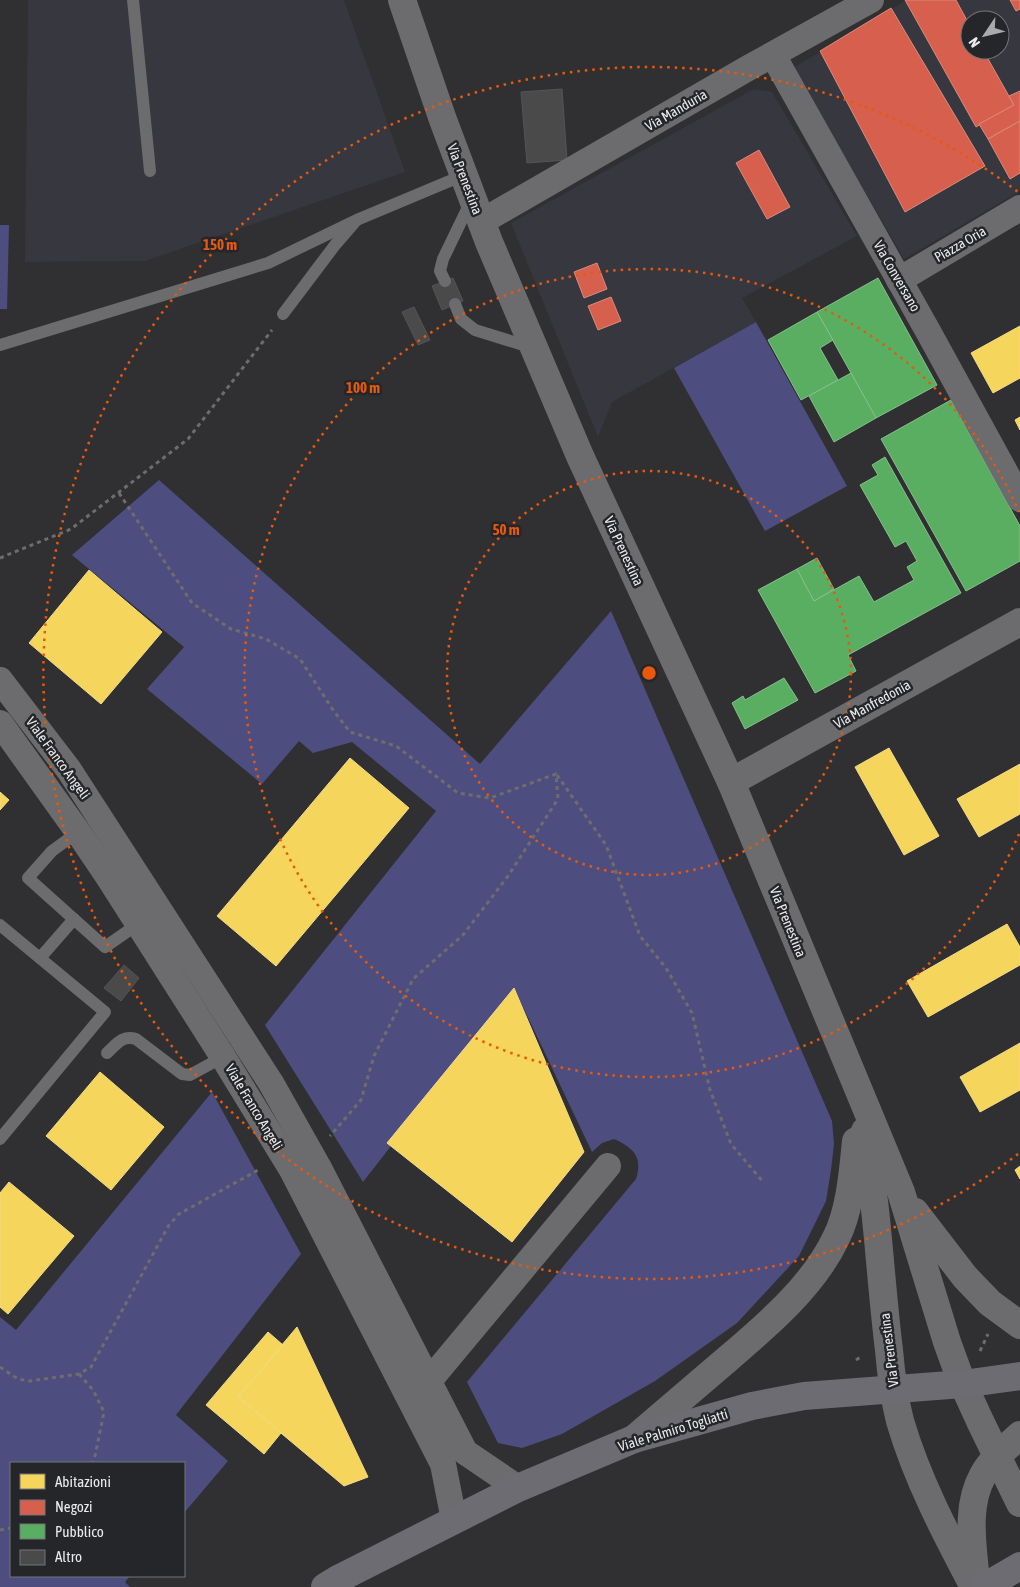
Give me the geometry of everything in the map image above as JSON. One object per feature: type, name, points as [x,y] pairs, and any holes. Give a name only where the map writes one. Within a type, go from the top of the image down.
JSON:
[{"type":"main road","name":"Via Prenestina","points":[[402,0],[443,120],[534,348],[584,465],[731,782],[901,1192],[947,1342],[963,1384],[1020,1503]]},
{"type":"main road","name":"Via Manfredonia","points":[[731,782],[1017,630]]},
{"type":"main road","name":"Via Prenestina","points":[[860,1097],[877,1226],[893,1389],[904,1435],[920,1477],[948,1538],[975,1587]]},
{"type":"main road","points":[[634,1439],[759,1331],[779,1312],[824,1260],[837,1237],[847,1202],[854,1166],[860,1097]]},
{"type":"main road","points":[[901,1192],[965,1277],[990,1303],[1020,1325]]},
{"type":"main road","name":"Viale Palmiro Togliatti","points":[[325,1587],[338,1578],[518,1488],[634,1439],[752,1406],[804,1396],[963,1384],[1020,1376]]},
{"type":"main road","points":[[975,1587],[972,1507],[975,1494],[984,1474],[997,1456],[1020,1435]]},
{"type":"main road","points":[[984,1587],[1020,1566]]},
{"type":"street","name":"Via Manduria","points":[[473,199],[773,55],[871,0]]},
{"type":"street","name":"Via Conversano","points":[[773,55],[1020,499]]},
{"type":"street","name":"Piazza Oria","points":[[899,280],[1020,208]]},
{"type":"street","name":"Viale Franco Angeli","points":[[2,688],[69,770],[271,1084],[320,1170],[465,1452],[518,1488]]},
{"type":"street","name":"Viale Franco Angeli","points":[[0,723],[78,832],[223,1057],[292,1170],[443,1464],[454,1520]]},
{"type":"street","points":[[78,832],[100,817]]},
{"type":"street","points":[[138,924],[159,909]]},
{"type":"street","points":[[223,1057],[245,1043]]},
{"type":"street","points":[[429,1381],[608,1166]]},
{"type":"lane","points":[[133,0],[150,171]]},
{"type":"lane","points":[[0,345],[268,264],[359,219],[473,199]]},
{"type":"lane","points":[[445,281],[440,271],[443,259],[473,199]]},
{"type":"lane","points":[[284,314],[335,245],[359,219]]},
{"type":"lane","points":[[455,304],[461,318],[475,330],[534,348]]},
{"type":"lane","points":[[78,832],[52,851],[28,878],[105,947],[138,924]]},
{"type":"lane","points":[[40,958],[74,919]]},
{"type":"lane","points":[[0,925],[105,1012],[0,1139]]},
{"type":"lane","points":[[107,1053],[122,1039],[129,1037],[136,1039],[182,1074],[190,1075],[223,1057]]},
{"type":"path","points":[[0,558],[71,529],[188,439],[284,314]]},
{"type":"path","points":[[119,493],[192,603],[231,628],[266,639],[300,659],[333,710],[350,732],[396,746],[458,793],[490,798],[556,774]]},
{"type":"path","points":[[329,1136],[361,1100],[374,1056],[413,979],[463,935],[508,876],[558,799],[556,774]]},
{"type":"path","points":[[556,774],[606,845],[640,936],[666,968],[692,1013],[710,1090],[732,1144],[764,1183]]},
{"type":"path","points":[[0,1367],[18,1378],[30,1381],[79,1374],[91,1367],[169,1225],[180,1214],[260,1169]]},
{"type":"path","points":[[979,1354],[990,1333]]},
{"type":"path","points":[[976,1344],[987,1339]]},
{"type":"path","points":[[79,1374],[93,1390],[104,1412],[92,1462]]},
{"type":"shaded area","points":[[28,0],[344,0],[405,172],[145,261],[25,262]]},
{"type":"shaded area","points":[[907,0],[1020,0],[1020,191],[904,259],[793,68]]},
{"type":"shaded area","points":[[754,89],[772,92],[857,236],[742,298],[756,322],[612,402],[598,437],[511,223]]},
{"type":"shaded area","points":[[0,225],[9,225],[7,309],[0,309]]},
{"type":"shaded area","points":[[756,322],[847,486],[765,531],[674,368]]},
{"type":"shaded area","points":[[159,480],[480,764],[611,611],[832,1121],[834,1144],[826,1201],[799,1256],[737,1323],[655,1381],[562,1434],[522,1448],[498,1443],[467,1382],[636,1179],[638,1165],[635,1154],[627,1146],[614,1139],[602,1143],[592,1152],[514,988],[363,1182],[265,1025],[436,811],[352,742],[313,753],[299,741],[262,784],[147,689],[184,647],[72,555]]},
{"type":"shaded area","points":[[212,1092],[301,1254],[176,1415],[228,1461],[185,1512],[185,1462],[10,1462],[10,1577],[129,1577],[125,1582],[130,1587],[0,1587],[0,1317],[16,1330]]},
{"type":"building: Abitazioni","points":[[1020,326],[1020,378],[993,393],[971,353]]},
{"type":"building: Abitazioni","points":[[1020,417],[1020,430],[1015,420]]},
{"type":"building: Abitazioni","points":[[89,570],[162,632],[101,704],[29,643]]},
{"type":"building: Abitazioni","points":[[889,748],[939,836],[904,855],[855,767]]},
{"type":"building: Abitazioni","points":[[350,758],[409,808],[276,966],[217,916]]},
{"type":"building: Abitazioni","points":[[1020,764],[1020,814],[979,837],[957,799]]},
{"type":"building: Abitazioni","points":[[0,792],[9,800],[0,810]]},
{"type":"building: Abitazioni","points":[[1007,924],[1020,947],[1020,965],[928,1017],[907,981]]},
{"type":"building: Abitazioni","points":[[514,988],[584,1152],[512,1242],[387,1143]]},
{"type":"building: Abitazioni","points":[[1020,1043],[1020,1090],[980,1112],[960,1077]]},
{"type":"building: Abitazioni","points":[[100,1072],[164,1127],[111,1190],[46,1136]]},
{"type":"building: Abitazioni","points":[[1020,1166],[1020,1179],[1015,1170]]},
{"type":"building: Abitazioni","points":[[9,1182],[74,1236],[8,1314],[0,1307],[0,1193]]},
{"type":"building: Abitazioni","points":[[297,1327],[368,1477],[344,1486],[238,1397]]},
{"type":"building: Abitazioni","points":[[268,1332],[283,1345],[238,1397],[281,1433],[264,1454],[206,1405]]},
{"type":"building: Negozi","points":[[905,0],[956,0],[961,10],[960,60],[989,60],[1014,105],[976,127]]},
{"type":"building: Negozi","points":[[1010,0],[1020,0],[1020,9],[1016,11]]},
{"type":"building: Negozi","points":[[891,8],[985,166],[905,212],[820,51]]},
{"type":"building: Negozi","points":[[1020,91],[1020,121],[988,139],[979,124],[1014,105],[1009,96]]},
{"type":"building: Negozi","points":[[1020,121],[1020,173],[1010,179],[988,139]]},
{"type":"building: Negozi","points":[[759,150],[790,207],[767,219],[736,163]]},
{"type":"building: Negozi","points":[[597,263],[607,289],[584,298],[574,272]]},
{"type":"building: Negozi","points":[[611,297],[621,321],[598,330],[588,306]]},
{"type":"building: Pubblico","points":[[878,278],[937,385],[876,418],[817,312]]},
{"type":"building: Pubblico","points":[[817,312],[833,340],[820,348],[838,380],[801,400],[768,340]]},
{"type":"building: Pubblico","points":[[851,373],[876,418],[834,442],[809,396]]},
{"type":"building: Pubblico","points":[[951,400],[1020,526],[1020,561],[966,591],[881,439]]},
{"type":"building: Pubblico","points":[[885,457],[961,593],[848,655],[856,671],[815,693],[758,590],[797,569],[814,601],[859,576],[874,602],[914,580],[907,567],[917,561],[906,541],[895,547],[860,485],[878,475],[872,465]]},
{"type":"building: Pubblico","points":[[817,558],[834,589],[814,601],[797,569]]},
{"type":"building: Pubblico","points":[[784,678],[798,700],[745,729],[732,703],[743,696],[745,700]]},
{"type":"building: Altro","points":[[562,89],[567,160],[527,163],[521,92]]},
{"type":"building: Altro","points":[[453,278],[463,301],[442,310],[432,286]]},
{"type":"building: Altro","points":[[414,307],[430,340],[418,345],[402,312]]},
{"type":"building: Altro","points":[[124,965],[139,978],[121,1001],[104,988]]}]
